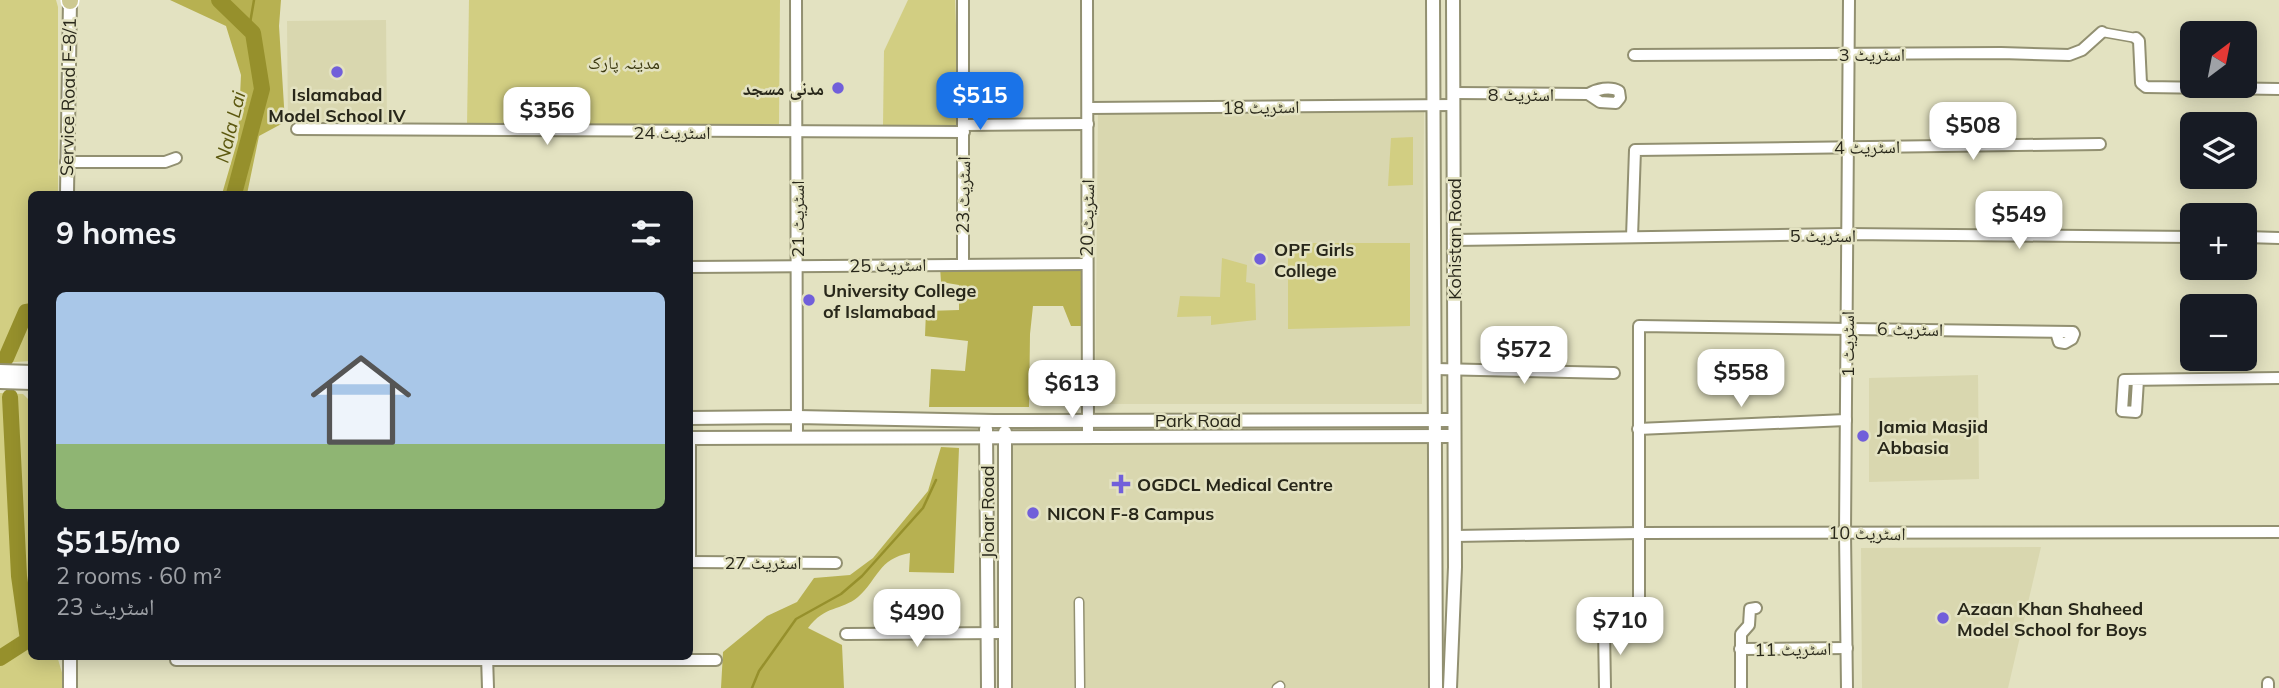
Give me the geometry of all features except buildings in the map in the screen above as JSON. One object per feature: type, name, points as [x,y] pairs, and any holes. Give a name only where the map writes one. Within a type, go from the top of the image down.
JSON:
[{"type":"street","name":"Service Road F-8/1","points":[[67,191],[70,0]]},
{"type":"street","name":"اسٹریٹ 21","points":[[796,0],[797,438]]},
{"type":"street","name":"اسٹریٹ 23","points":[[963,0],[963,264]]},
{"type":"street","name":"اسٹریٹ 20","points":[[1087,0],[1088,437]]},
{"type":"street","name":"Kohistan Road","points":[[1433,0],[1436,688]]},
{"type":"street","name":"Kohistan Road","points":[[1450,688],[1455,567],[1453,0]]},
{"type":"street","name":"اسٹریٹ 1","points":[[1847,688],[1846,148],[1849,0]]},
{"type":"street","name":"اسٹریٹ 3","points":[[1634,55],[2001,53],[2056,56],[2077,53],[2102,32]]},
{"type":"street","points":[[2102,32],[2136,38],[2139,41],[2141,83],[2146,87],[2279,89]]},
{"type":"street","name":"اسٹریٹ 8","points":[[1434,105],[1453,99],[1588,94]]},
{"type":"street","name":"اسٹریٹ 18","points":[[1089,108],[1434,105]]},
{"type":"street","name":"اسٹریٹ 24","points":[[297,129],[797,132],[1088,124]]},
{"type":"street","name":"اسٹریٹ 4","points":[[1632,237],[1635,150],[1644,148],[2100,144]]},
{"type":"street","points":[[66,162],[165,162],[176,158]]},
{"type":"street","name":"اسٹریٹ 5","points":[[1454,240],[1846,234],[2180,237]]},
{"type":"street","points":[[2257,237],[2279,238]]},
{"type":"street","name":"اسٹریٹ 25","points":[[693,267],[1087,264]]},
{"type":"street","name":"اسٹریٹ 6","points":[[1638,429],[1639,326],[2056,332]]},
{"type":"street","points":[[1434,369],[1614,373]]},
{"type":"street","points":[[0,371],[28,372]]},
{"type":"street","points":[[2137,380],[2279,378]]},
{"type":"street","points":[[0,382],[28,383]]},
{"type":"street","name":"Park Road","points":[[693,418],[985,421],[1454,420]]},
{"type":"street","points":[[1605,688],[1604,628],[1606,624],[1637,619],[1638,429],[1846,420]]},
{"type":"street","name":"Johar Road","points":[[985,421],[988,688]]},
{"type":"street","name":"Johar Road","points":[[1005,688],[1006,421]]},
{"type":"street","name":"Park Road","points":[[693,438],[1454,436]]},
{"type":"street","name":"اسٹریٹ 10","points":[[1455,536],[1639,533],[2279,532]]},
{"type":"street","points":[[1435,535],[1455,536]]},
{"type":"street","name":"اسٹریٹ 27","points":[[693,562],[836,562]]},
{"type":"street","points":[[1435,567],[1455,567]]},
{"type":"street","points":[[1079,602],[1080,687]]},
{"type":"street","points":[[1741,688],[1741,634],[1749,625],[1750,608],[1756,608]]},
{"type":"street","points":[[846,634],[1005,634]]},
{"type":"street","name":"اسٹریٹ 11","points":[[1740,649],[1847,648]]},
{"type":"street","points":[[68,660],[70,688]]},
{"type":"street","points":[[487,660],[488,688]]},
{"type":"street","points":[[693,660],[716,660]]},
{"type":"shaded area","points":[[170,0],[281,0],[279,26],[285,122],[259,136],[248,191],[223,191],[238,139],[241,75],[226,26]]},
{"type":"shaded area","name":"Islamabad Model School IV","points":[[386,20],[387,123],[288,124],[287,21]]},
{"type":"shaded area","name":"OPF Girls College","points":[[1424,112],[1422,404],[1095,404],[1098,114]]},
{"type":"shaded area","points":[[940,267],[1083,269],[1081,326],[1071,326],[1063,306],[1033,306],[1029,407],[929,407],[931,369],[965,371],[968,341],[925,336],[926,311],[959,310],[959,285],[941,282]]},
{"type":"shaded area","points":[[1978,375],[1979,479],[1869,482],[1869,378]]},
{"type":"shaded area","points":[[1435,436],[1436,688],[1005,688],[1005,437]]},
{"type":"shaded area","points":[[941,447],[959,448],[954,573],[909,572],[910,553],[899,556],[880,570],[858,597],[814,621],[808,628],[842,645],[844,688],[721,688],[723,652],[767,616],[797,602],[814,578],[850,575],[873,558],[928,491]]},
{"type":"shaded area","name":"Azaan Khan Shaheed Model School for Boys","points":[[2041,547],[2008,688],[1862,688],[1861,548]]},
{"type":"green space","points":[[0,0],[56,0],[58,191],[28,191],[28,361],[0,363]]},
{"type":"green space","name":"مدینہ پارک","points":[[469,0],[780,0],[779,124],[467,125]]},
{"type":"green space","points":[[908,0],[955,0],[960,126],[883,125],[884,51]]},
{"type":"green space","points":[[1413,137],[1413,185],[1388,186],[1391,138]]},
{"type":"green space","points":[[1288,243],[1410,243],[1410,326],[1288,329]]},
{"type":"green space","points":[[1222,258],[1247,265],[1246,282],[1255,284],[1256,320],[1211,325],[1211,316],[1177,317],[1180,296],[1220,297]]},
{"type":"green space","points":[[0,393],[23,394],[28,399],[28,660],[58,660],[63,688],[0,688]]},
{"type":"waterway","name":"Nala Lai","points":[[219,0],[253,33],[262,89],[235,191]]},
{"type":"waterway","points":[[249,29],[254,0]]},
{"type":"waterway","name":"Nala Lai","points":[[6,358],[28,312]]},
{"type":"waterway","name":"Nala Lai","points":[[0,658],[28,640],[19,576],[10,397]]},
{"type":"waterway","points":[[752,688],[759,671],[796,619],[841,594],[862,576],[923,508],[936,480]]},
{"type":"place","name":"Islamabad Model School IV","points":[[337,72]]},
{"type":"place","name":"مدنی مسجد","points":[[838,88]]},
{"type":"place","name":"OPF Girls College","points":[[1260,259]]},
{"type":"place","name":"University College of Islamabad","points":[[809,300]]},
{"type":"place","name":"Jamia Masjid Abbasia","points":[[1863,436]]},
{"type":"place","name":"OGDCL Medical Centre","points":[[1121,484]]},
{"type":"place","name":"NICON F-8 Campus","points":[[1033,513]]},
{"type":"place","name":"Azaan Khan Shaheed Model School for Boys","points":[[1943,618]]}]
